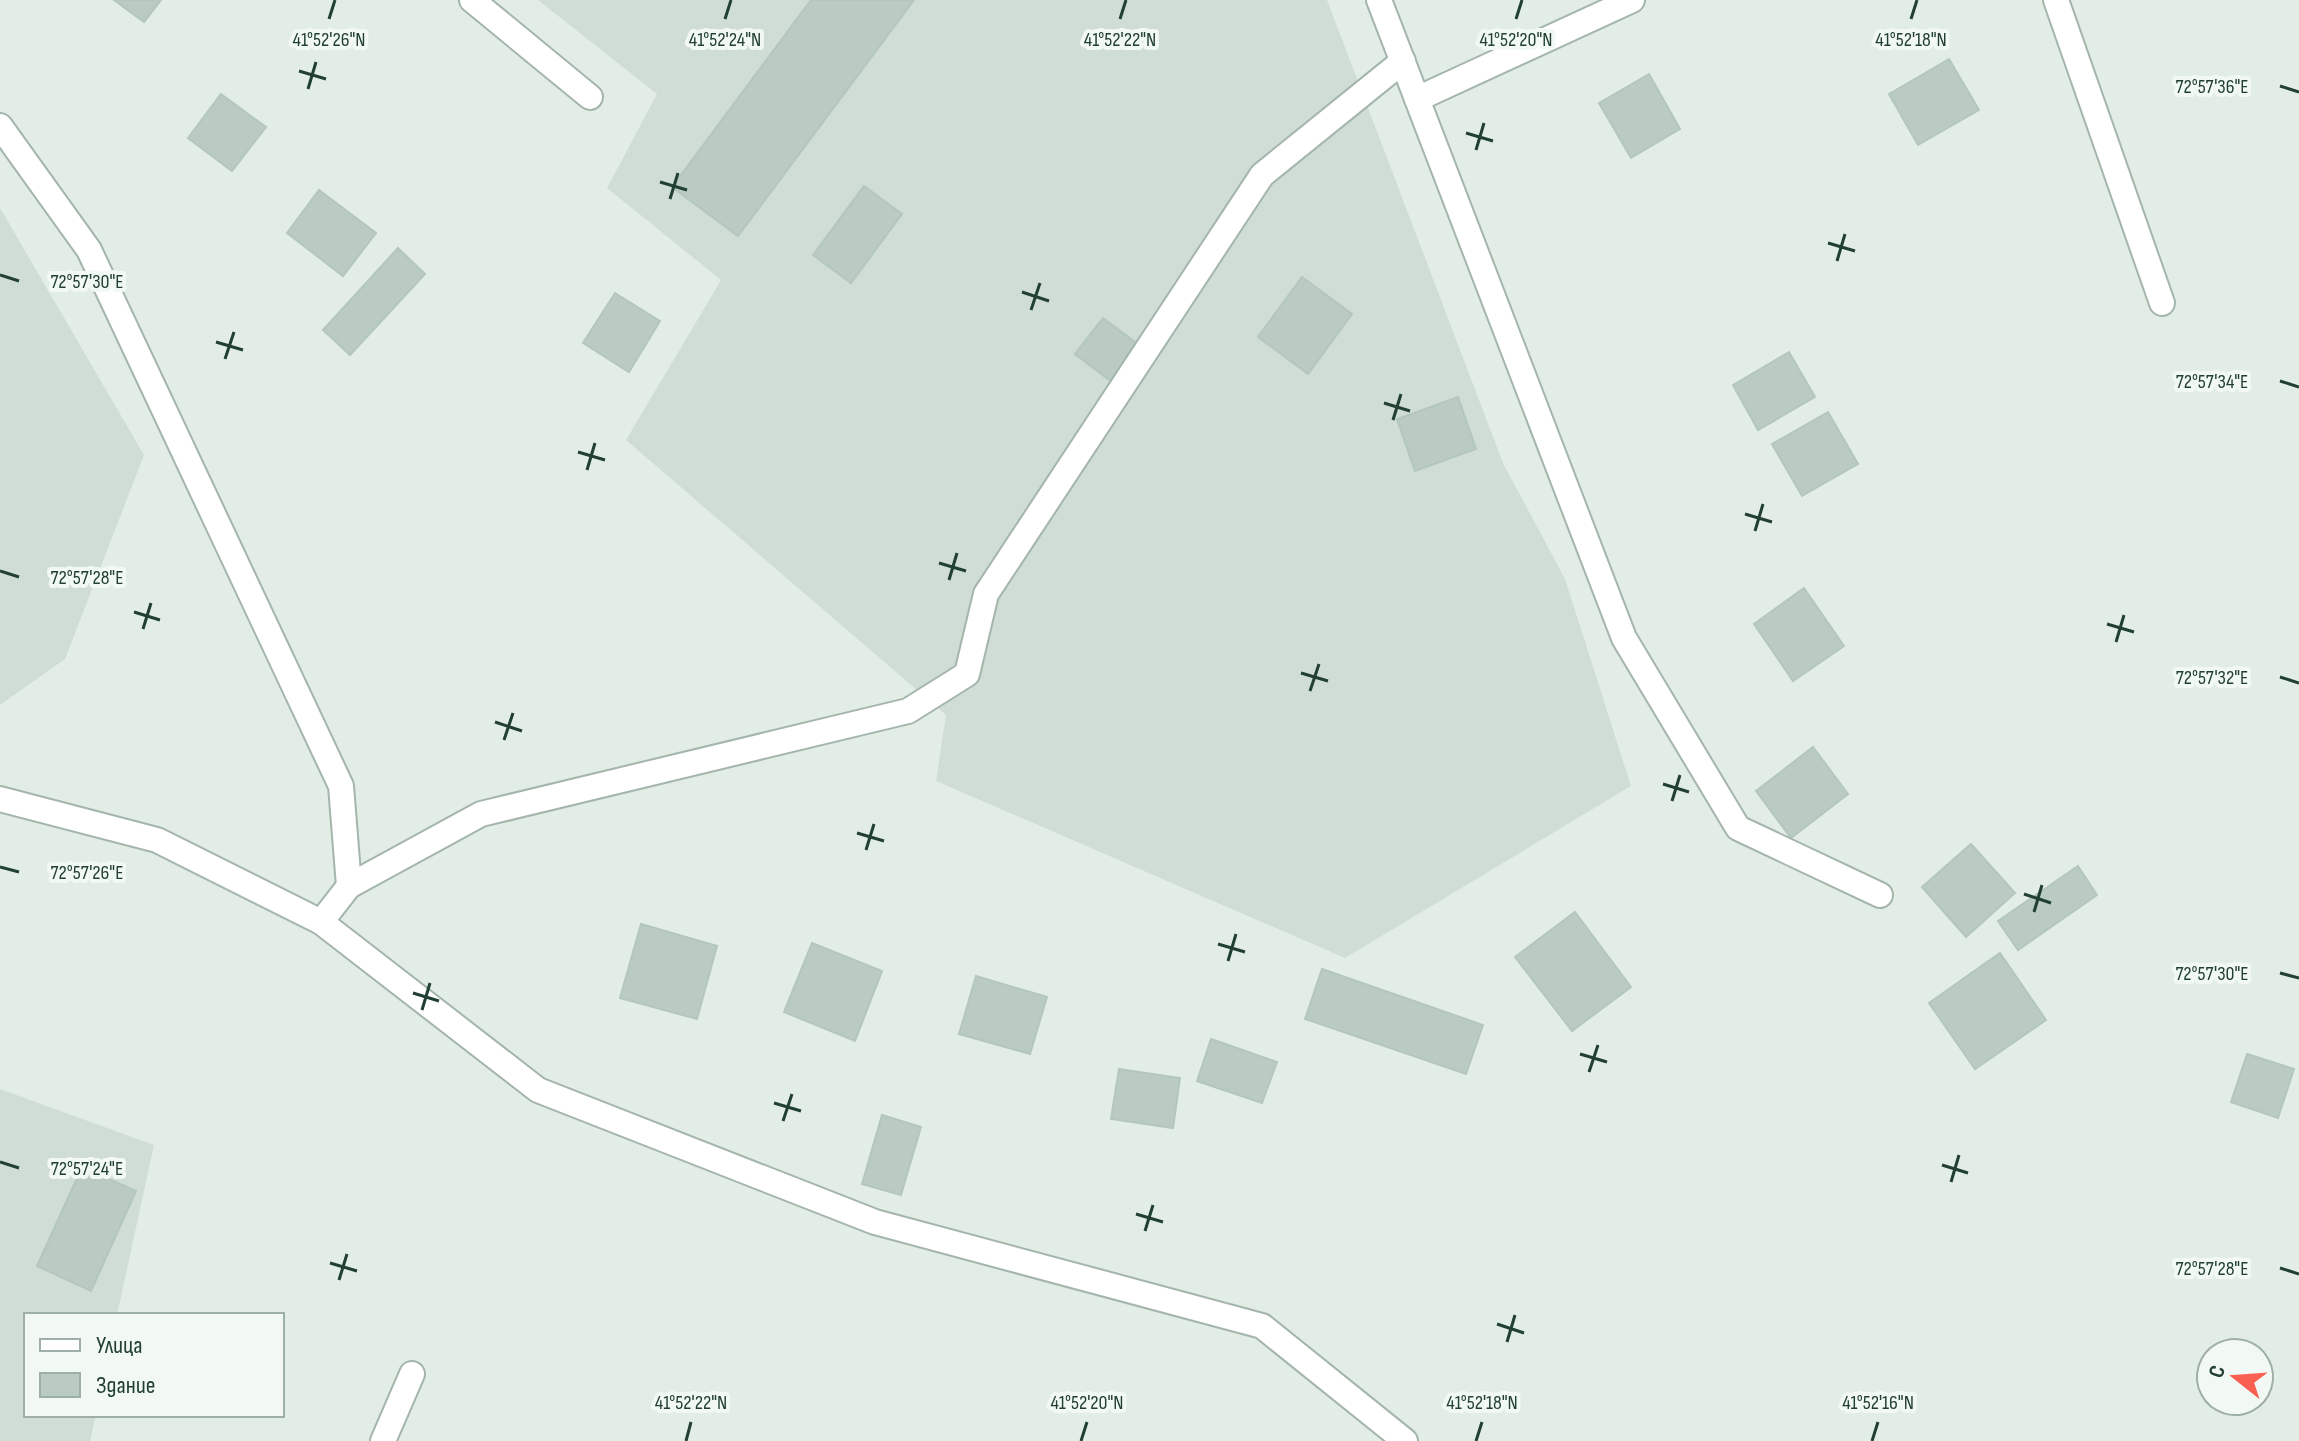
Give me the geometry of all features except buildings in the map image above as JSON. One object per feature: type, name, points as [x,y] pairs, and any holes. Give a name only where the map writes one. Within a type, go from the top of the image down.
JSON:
[{"type":"street","points":[[472,0],[590,97]]},
{"type":"street","points":[[1379,0],[1624,638],[1738,828],[1880,895]]},
{"type":"street","points":[[1417,99],[1632,0]]},
{"type":"street","points":[[2056,0],[2162,303]]},
{"type":"street","points":[[321,922],[349,886],[481,814],[908,711],[967,674],[986,594],[1262,175],[1403,61]]},
{"type":"street","points":[[0,126],[89,250],[341,786],[349,886]]},
{"type":"street","points":[[0,799],[157,840],[321,922],[538,1090],[875,1222],[1262,1326],[1405,1441]]},
{"type":"street","points":[[383,1441],[412,1374]]},
{"type":"shaded area","points":[[538,0],[1327,0],[1503,463],[1565,579],[1631,786],[1345,958],[936,781],[946,715],[626,440],[721,280],[607,188],[657,94]]},
{"type":"shaded area","points":[[0,208],[144,455],[65,659],[0,705]]},
{"type":"shaded area","points":[[0,1089],[154,1145],[117,1313],[24,1313],[24,1417],[96,1417],[90,1441],[0,1441]]}]
